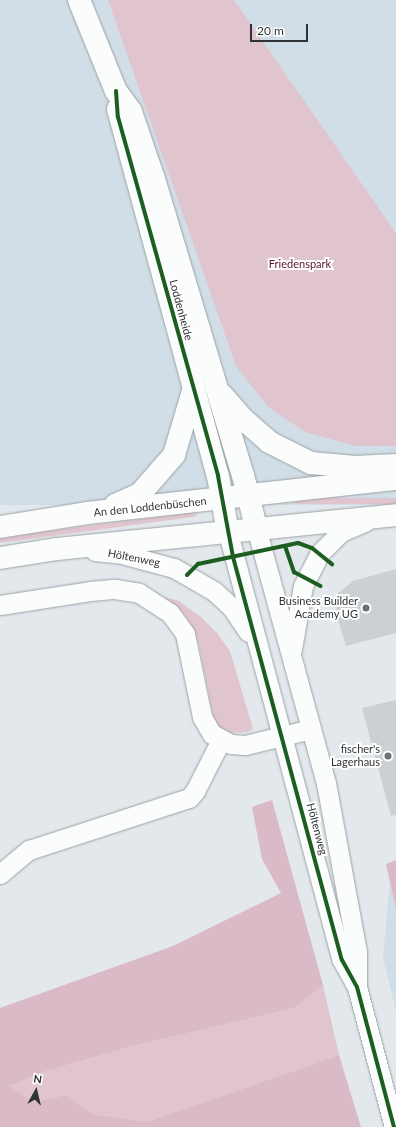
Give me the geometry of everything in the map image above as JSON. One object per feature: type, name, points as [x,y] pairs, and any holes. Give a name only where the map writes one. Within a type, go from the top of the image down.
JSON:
[{"type":"street","name":"Loddenheide","points":[[80,0],[116,91],[131,112],[154,179],[217,389],[257,531]]},
{"type":"street","name":"Loddenheide","points":[[116,91],[118,117],[222,499],[228,533]]},
{"type":"street","points":[[217,389],[243,419],[270,442],[311,463],[355,467],[396,465]]},
{"type":"street","points":[[87,513],[125,502],[140,494],[154,481],[174,455],[193,390]]},
{"type":"street","name":"An den Loddenbüschen","points":[[0,527],[87,513],[248,497],[396,479]]},
{"type":"street","points":[[0,558],[66,548],[257,531],[387,516]]},
{"type":"street","name":"Höltenweg","points":[[291,656],[303,586],[319,554],[341,532],[387,516]]},
{"type":"street","name":"Höltenweg","points":[[257,531],[326,783],[343,869],[357,952],[357,987]]},
{"type":"street","name":"Höltenweg","points":[[228,533],[342,960],[357,987],[394,1127]]},
{"type":"street","name":"Höltenweg","points":[[66,548],[122,554],[174,568],[202,583],[232,608],[260,652]]},
{"type":"street","points":[[0,605],[115,589],[150,598],[170,613],[185,634],[202,717],[212,734],[221,740],[245,745],[311,729]]},
{"type":"street","points":[[0,874],[29,850],[189,798],[196,791],[221,740]]},
{"type":"shaded area","points":[[0,0],[396,0],[396,505],[0,505]]},
{"type":"shaded area","points":[[272,800],[323,985],[294,1008],[129,1047],[40,1073],[10,1086],[33,1102],[66,1095],[93,1114],[147,1122],[339,1055],[361,1127],[0,1127],[0,1008],[173,946],[281,893],[262,859],[252,807]]},
{"type":"shaded area","points":[[396,860],[396,909],[386,864]]},
{"type":"shaded area","points":[[390,881],[396,909],[396,1012],[383,957]]},
{"type":"green space","name":"Friedenspark","points":[[108,0],[234,0],[396,233],[396,446],[355,446],[305,432],[268,407],[236,366]]},
{"type":"green space","points":[[295,498],[396,498],[396,504],[295,504]]},
{"type":"green space","points":[[195,512],[197,516],[193,517],[0,543],[0,537]]},
{"type":"green space","points":[[165,597],[179,601],[201,617],[217,633],[230,651],[253,729],[248,732],[231,733],[218,726],[214,720],[198,640],[186,616]]},
{"type":"green space","points":[[323,985],[339,1055],[147,1122],[93,1114],[66,1095],[33,1102],[10,1086],[40,1073],[129,1047],[294,1008]]},
{"type":"building","name":"Business Builder Academy UG","points":[[396,569],[396,633],[346,646],[336,613],[338,593],[353,581]]},
{"type":"building","name":"fischer's Lagerhaus","points":[[396,700],[396,815],[391,816],[362,708]]},
{"type":"cycle path","points":[[116,91],[118,117],[218,476],[233,557],[342,960],[357,987],[394,1127]]},
{"type":"cycle path","points":[[187,575],[198,564],[298,543],[312,548],[332,564]]},
{"type":"cycle path","points":[[285,546],[294,572],[320,586]]},
{"type":"place","name":"Business Builder Academy UG","points":[[366,608]]},
{"type":"place","name":"fischer's Lagerhaus","points":[[388,756]]}]
